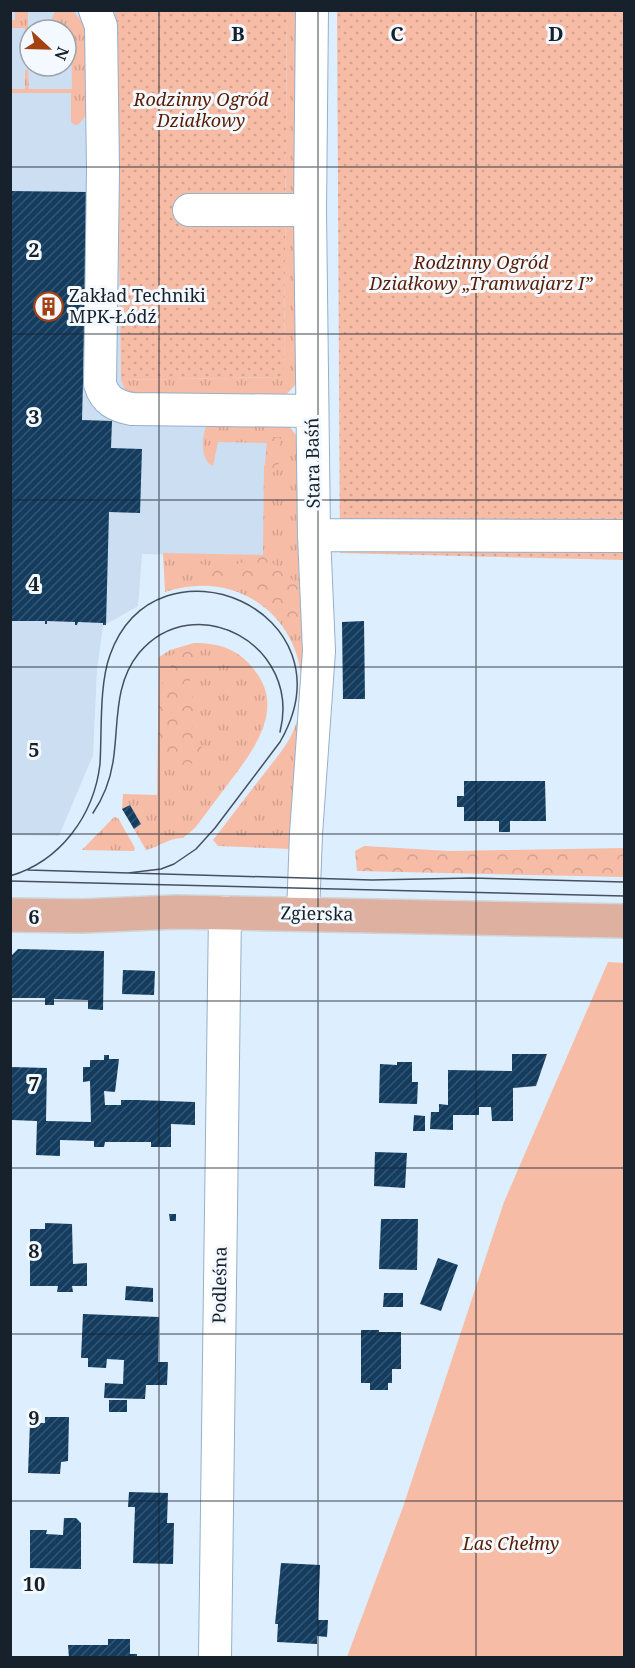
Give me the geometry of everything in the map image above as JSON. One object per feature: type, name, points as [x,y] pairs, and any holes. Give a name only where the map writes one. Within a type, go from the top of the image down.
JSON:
[{"type":"main road","name":"Zgierska","points":[[10,915],[225,912],[624,921]]},
{"type":"street","points":[[95,10],[101,26],[103,169],[100,384],[106,398],[120,407],[132,409],[312,411]]},
{"type":"street","name":"Stara Baśń","points":[[303,914],[306,834],[318,671],[310,210],[312,10]]},
{"type":"street","points":[[189,210],[310,210]]},
{"type":"street","points":[[314,536],[624,536]]},
{"type":"street","name":"Podleśna","points":[[215,1658],[225,912]]},
{"type":"shaded area","points":[[11,11],[115,11],[121,379],[268,441],[265,556],[142,554],[138,606],[103,626],[97,669],[93,755],[59,836],[11,835]]},
{"type":"green space","points":[[15,11],[28,11],[28,18],[18,18],[18,28],[11,28],[11,20],[15,20]]},
{"type":"green space","points":[[55,11],[73,11],[85,25],[88,34],[87,114],[79,124],[75,125],[71,122],[71,93],[11,93],[11,89],[25,89],[25,78],[28,78],[29,89],[72,89],[72,78],[78,78],[78,18],[52,18]]},
{"type":"green space","name":"Rodzinny Ogród Działkowy","points":[[115,11],[287,11],[284,377],[121,380]]},
{"type":"green space","points":[[287,11],[302,11],[299,376],[296,384],[285,396],[140,398],[126,392],[121,380],[284,377]]},
{"type":"green space","name":"Rodzinny Ogród Działkowy „Tramwajarz I”","points":[[337,11],[624,11],[624,560],[340,553]]},
{"type":"green space","points":[[208,423],[288,425],[300,440],[307,601],[302,685],[298,658],[287,633],[270,612],[249,597],[224,588],[195,586],[165,592],[163,553],[263,555],[264,465],[267,443],[218,442],[213,466],[204,453],[204,434]]},
{"type":"green space","points":[[274,437],[281,437],[278,469],[272,473],[267,472],[265,466],[267,442]]},
{"type":"green space","points":[[263,555],[291,578],[307,601],[305,626],[290,624],[255,588],[208,580],[192,574],[196,563],[223,569]]},
{"type":"green space","points":[[194,643],[226,648],[239,655],[251,666],[262,681],[267,696],[264,725],[250,754],[195,828],[183,838],[174,839],[146,850],[134,829],[141,824],[130,805],[122,809],[123,794],[157,795],[159,657],[170,650]]},
{"type":"green space","points":[[180,649],[195,650],[200,658],[190,680],[194,710],[192,729],[202,749],[197,763],[181,765],[160,758],[158,742],[159,689],[171,666],[168,658]]},
{"type":"green space","points":[[302,688],[292,849],[218,846],[213,840],[292,734],[298,717]]},
{"type":"green space","points":[[114,817],[118,818],[135,848],[134,851],[82,850]]},
{"type":"green space","points":[[364,846],[449,851],[624,848],[624,877],[357,871],[355,851]]},
{"type":"green space","name":"Las Chełmy","points":[[608,962],[624,963],[624,1657],[347,1657],[403,1507],[504,1202]]},
{"type":"building","name":"Zakład Techniki MPK-Łódź","points":[[10,191],[88,192],[82,420],[112,421],[111,448],[142,449],[140,513],[109,512],[106,625],[103,623],[78,622],[75,625],[75,622],[47,621],[45,624],[45,621],[10,621]]},
{"type":"building","points":[[364,621],[365,699],[343,699],[342,622]]},
{"type":"building","points":[[464,781],[545,781],[546,821],[510,821],[510,832],[499,832],[499,821],[464,821],[464,807],[457,807],[457,796],[464,796]]},
{"type":"building","points":[[130,805],[141,824],[134,829],[122,809]]},
{"type":"building","points":[[18,949],[104,951],[103,1010],[88,1009],[88,1000],[54,999],[54,1005],[45,1005],[45,998],[11,998],[11,956]]},
{"type":"building","points":[[123,970],[155,971],[154,995],[122,994]]},
{"type":"building","points":[[512,1054],[547,1054],[536,1086],[513,1088],[513,1121],[492,1121],[491,1107],[479,1107],[479,1115],[453,1115],[453,1130],[430,1129],[431,1112],[439,1112],[439,1104],[448,1105],[448,1070],[512,1071]]},
{"type":"building","points":[[104,1055],[109,1055],[109,1059],[119,1059],[115,1092],[104,1091],[105,1105],[121,1105],[121,1100],[195,1102],[195,1125],[171,1124],[171,1147],[151,1147],[151,1142],[105,1142],[104,1147],[94,1147],[94,1141],[60,1140],[60,1156],[36,1155],[37,1121],[12,1120],[11,1067],[47,1068],[46,1121],[91,1122],[90,1081],[83,1082],[83,1067],[90,1067],[90,1060],[104,1060]]},
{"type":"building","points":[[397,1062],[412,1062],[412,1082],[418,1082],[417,1104],[379,1103],[380,1064],[397,1065]]},
{"type":"building","points":[[414,1115],[425,1116],[425,1131],[413,1131]]},
{"type":"building","points":[[375,1152],[407,1153],[405,1188],[374,1186]]},
{"type":"building","points":[[169,1214],[176,1214],[176,1221],[170,1221]]},
{"type":"building","points":[[381,1219],[418,1219],[417,1270],[379,1269]]},
{"type":"building","points":[[45,1223],[72,1224],[73,1264],[87,1263],[87,1286],[72,1286],[73,1292],[57,1292],[58,1286],[30,1286],[30,1229],[45,1229]]},
{"type":"building","points":[[438,1258],[458,1265],[441,1311],[420,1304]]},
{"type":"building","points":[[126,1286],[153,1288],[153,1302],[125,1300]]},
{"type":"building","points":[[384,1293],[403,1293],[403,1307],[383,1307]]},
{"type":"building","points":[[83,1314],[159,1317],[158,1362],[168,1362],[167,1385],[146,1385],[145,1399],[104,1398],[105,1383],[123,1384],[124,1360],[107,1359],[106,1368],[88,1367],[88,1358],[81,1358]]},
{"type":"building","points":[[361,1330],[401,1332],[401,1369],[392,1369],[392,1383],[388,1383],[388,1390],[370,1390],[370,1383],[361,1383]]},
{"type":"building","points":[[109,1400],[127,1400],[127,1412],[109,1412]]},
{"type":"building","points":[[45,1417],[69,1417],[68,1461],[61,1462],[60,1474],[28,1473],[30,1423],[45,1423]]},
{"type":"building","points":[[129,1492],[168,1493],[167,1523],[174,1523],[173,1564],[133,1563],[135,1507],[128,1507]]},
{"type":"building","points":[[64,1518],[76,1518],[81,1523],[81,1569],[30,1568],[30,1530],[47,1530],[46,1534],[63,1535]]},
{"type":"building","points":[[281,1563],[320,1565],[318,1620],[328,1620],[327,1637],[317,1636],[317,1644],[277,1642],[278,1624],[275,1624]]},
{"type":"building","points":[[108,1639],[130,1639],[130,1654],[137,1654],[137,1658],[69,1658],[68,1645],[108,1645]]},
{"type":"tram line","points":[[10,876],[45,859],[59,847],[72,834],[91,801],[100,764],[106,667],[110,655],[134,617],[167,596],[204,591],[241,601],[272,623],[292,655],[296,695],[280,742],[215,828],[196,849],[174,864],[161,869],[128,873]]},
{"type":"tram line","points":[[93,813],[110,776],[118,706],[125,678],[139,653],[162,634],[188,625],[214,626],[239,635],[260,651],[275,674],[283,701],[280,732]]},
{"type":"tram line","points":[[28,870],[372,880],[471,878],[624,882]]},
{"type":"tram line","points":[[10,881],[624,896]]},
{"type":"place","name":"Zakład Techniki MPK-Łódź","points":[[48,306]]}]
